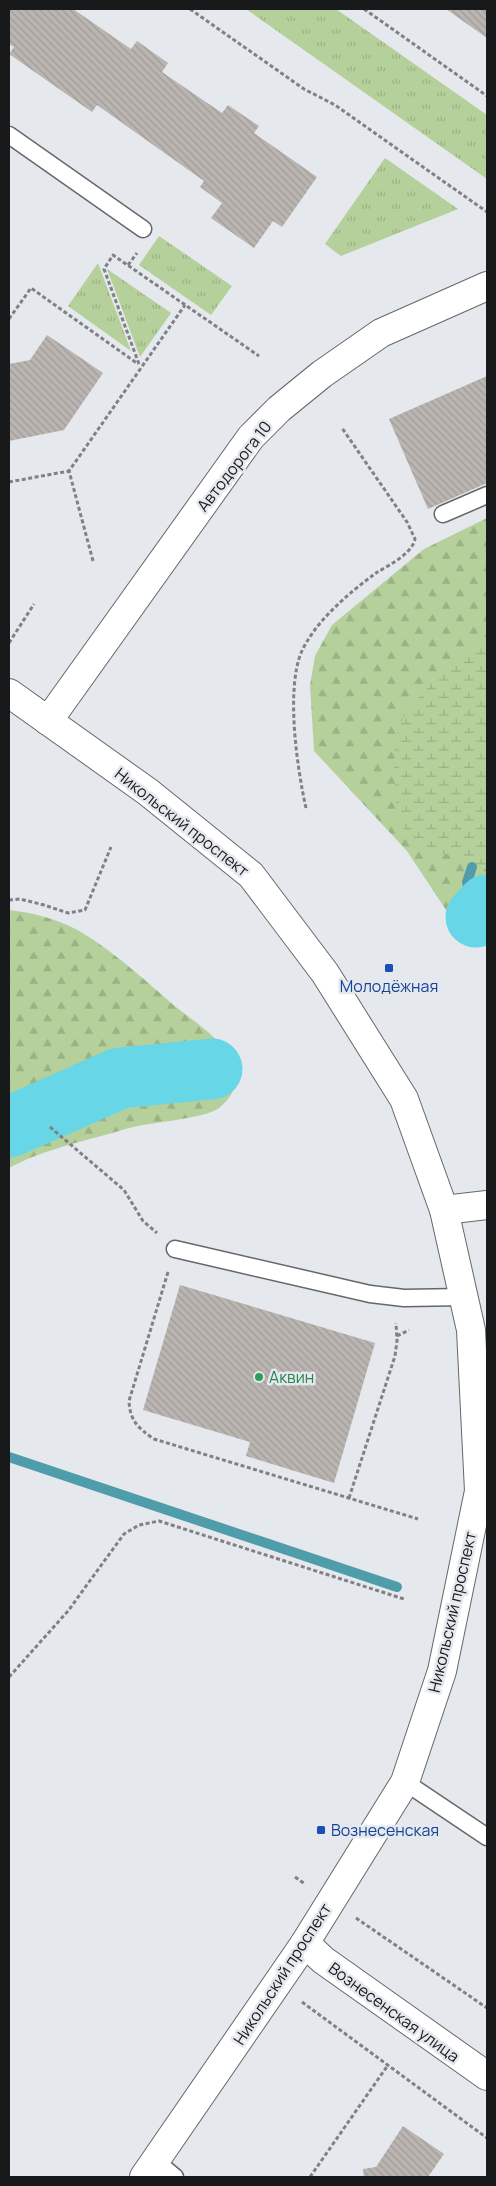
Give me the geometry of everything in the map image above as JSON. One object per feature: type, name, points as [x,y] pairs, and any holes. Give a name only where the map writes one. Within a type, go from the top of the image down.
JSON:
[{"type":"main road","name":"Автодорога 10","points":[[48,722],[251,437],[279,408],[381,333],[487,286]]},
{"type":"main road","name":"Никольский проспект","points":[[9,693],[148,792],[252,875],[325,973],[404,1099],[444,1210],[472,1330],[479,1491],[442,1671],[405,1782],[305,1943],[158,2172]]},
{"type":"main road","points":[[444,1210],[487,1204]]},
{"type":"main road","name":"Вознесенская улица","points":[[305,1943],[323,1960],[487,2076]]},
{"type":"lane","points":[[9,135],[143,229]]},
{"type":"lane","points":[[443,514],[487,495]]},
{"type":"lane","points":[[175,1248],[370,1294],[395,1298],[464,1297]]},
{"type":"lane","points":[[405,1782],[487,1837]]},
{"type":"path","points":[[190,9],[304,89],[335,105],[487,212]]},
{"type":"path","points":[[364,9],[487,96]]},
{"type":"path","points":[[141,365],[104,269],[113,255],[259,356]]},
{"type":"path","points":[[9,319],[31,288],[141,365]]},
{"type":"path","points":[[9,482],[69,471],[185,304]]},
{"type":"path","points":[[306,808],[298,774],[294,724],[296,685],[301,654],[317,626],[363,582],[410,550],[415,539],[407,522],[342,428]]},
{"type":"path","points":[[69,471],[93,561]]},
{"type":"path","points":[[9,643],[34,604]]},
{"type":"path","points":[[9,900],[20,899],[68,913],[84,910],[111,848]]},
{"type":"path","points":[[50,1127],[124,1190],[143,1221],[175,1248],[128,1402],[130,1414],[135,1424],[154,1439],[418,1519]]},
{"type":"path","points":[[349,1498],[395,1356],[397,1336],[395,1298]]},
{"type":"path","points":[[397,1336],[409,1330]]},
{"type":"path","points":[[9,1677],[68,1611],[124,1534],[139,1526],[160,1521],[404,1599]]},
{"type":"path","points":[[295,1877],[487,2008]]},
{"type":"path","points":[[277,1984],[487,2138]]},
{"type":"path","points":[[310,2177],[388,2065]]},
{"type":"green space","points":[[246,9],[336,9],[487,115],[487,179]]},
{"type":"green space","points":[[385,158],[458,209],[341,256],[325,244]]},
{"type":"green space","points":[[159,236],[232,286],[211,315],[139,265]]},
{"type":"green space","points":[[98,263],[131,351],[68,306]]},
{"type":"green space","points":[[107,269],[171,313],[140,357]]},
{"type":"green space","points":[[487,518],[487,930],[468,932],[456,925],[407,851],[314,751],[310,685],[315,656],[332,625],[424,549]]},
{"type":"green space","points":[[487,634],[487,870],[468,861],[426,847],[408,834],[401,824],[398,812],[394,765],[399,727],[413,704],[465,652]]},
{"type":"green space","points":[[9,910],[46,917],[93,939],[215,1038],[229,1056],[236,1071],[234,1089],[224,1104],[213,1111],[203,1114],[146,1124],[54,1149],[9,1168]]},
{"type":"building","points":[[9,9],[73,9],[131,49],[137,41],[168,63],[162,72],[222,113],[228,105],[259,126],[254,133],[317,177],[282,227],[273,221],[254,248],[211,218],[222,203],[200,187],[204,181],[97,105],[92,112],[9,54],[14,47],[9,44]]},
{"type":"building","points":[[446,9],[487,9],[487,38]]},
{"type":"building","points":[[47,335],[103,373],[64,430],[9,441],[9,364],[30,360]]},
{"type":"building","points":[[487,376],[487,483],[428,509],[389,419]]},
{"type":"building","name":"Аквин","points":[[180,1285],[375,1343],[334,1483],[246,1456],[250,1442],[143,1410]]},
{"type":"building","points":[[403,2126],[444,2154],[428,2177],[364,2177],[363,2169],[376,2167]]},
{"type":"waterway","points":[[472,867],[467,882],[469,890],[485,907]]},
{"type":"waterway","points":[[476,917],[487,905]]},
{"type":"waterway","points":[[9,1127],[120,1078],[212,1069]]},
{"type":"waterway","points":[[9,1457],[397,1587]]},
{"type":"place","name":"Молодёжная","points":[[389,968]]},
{"type":"place","name":"Аквин","points":[[259,1377]]},
{"type":"place","name":"Вознесенская","points":[[321,1830]]}]
